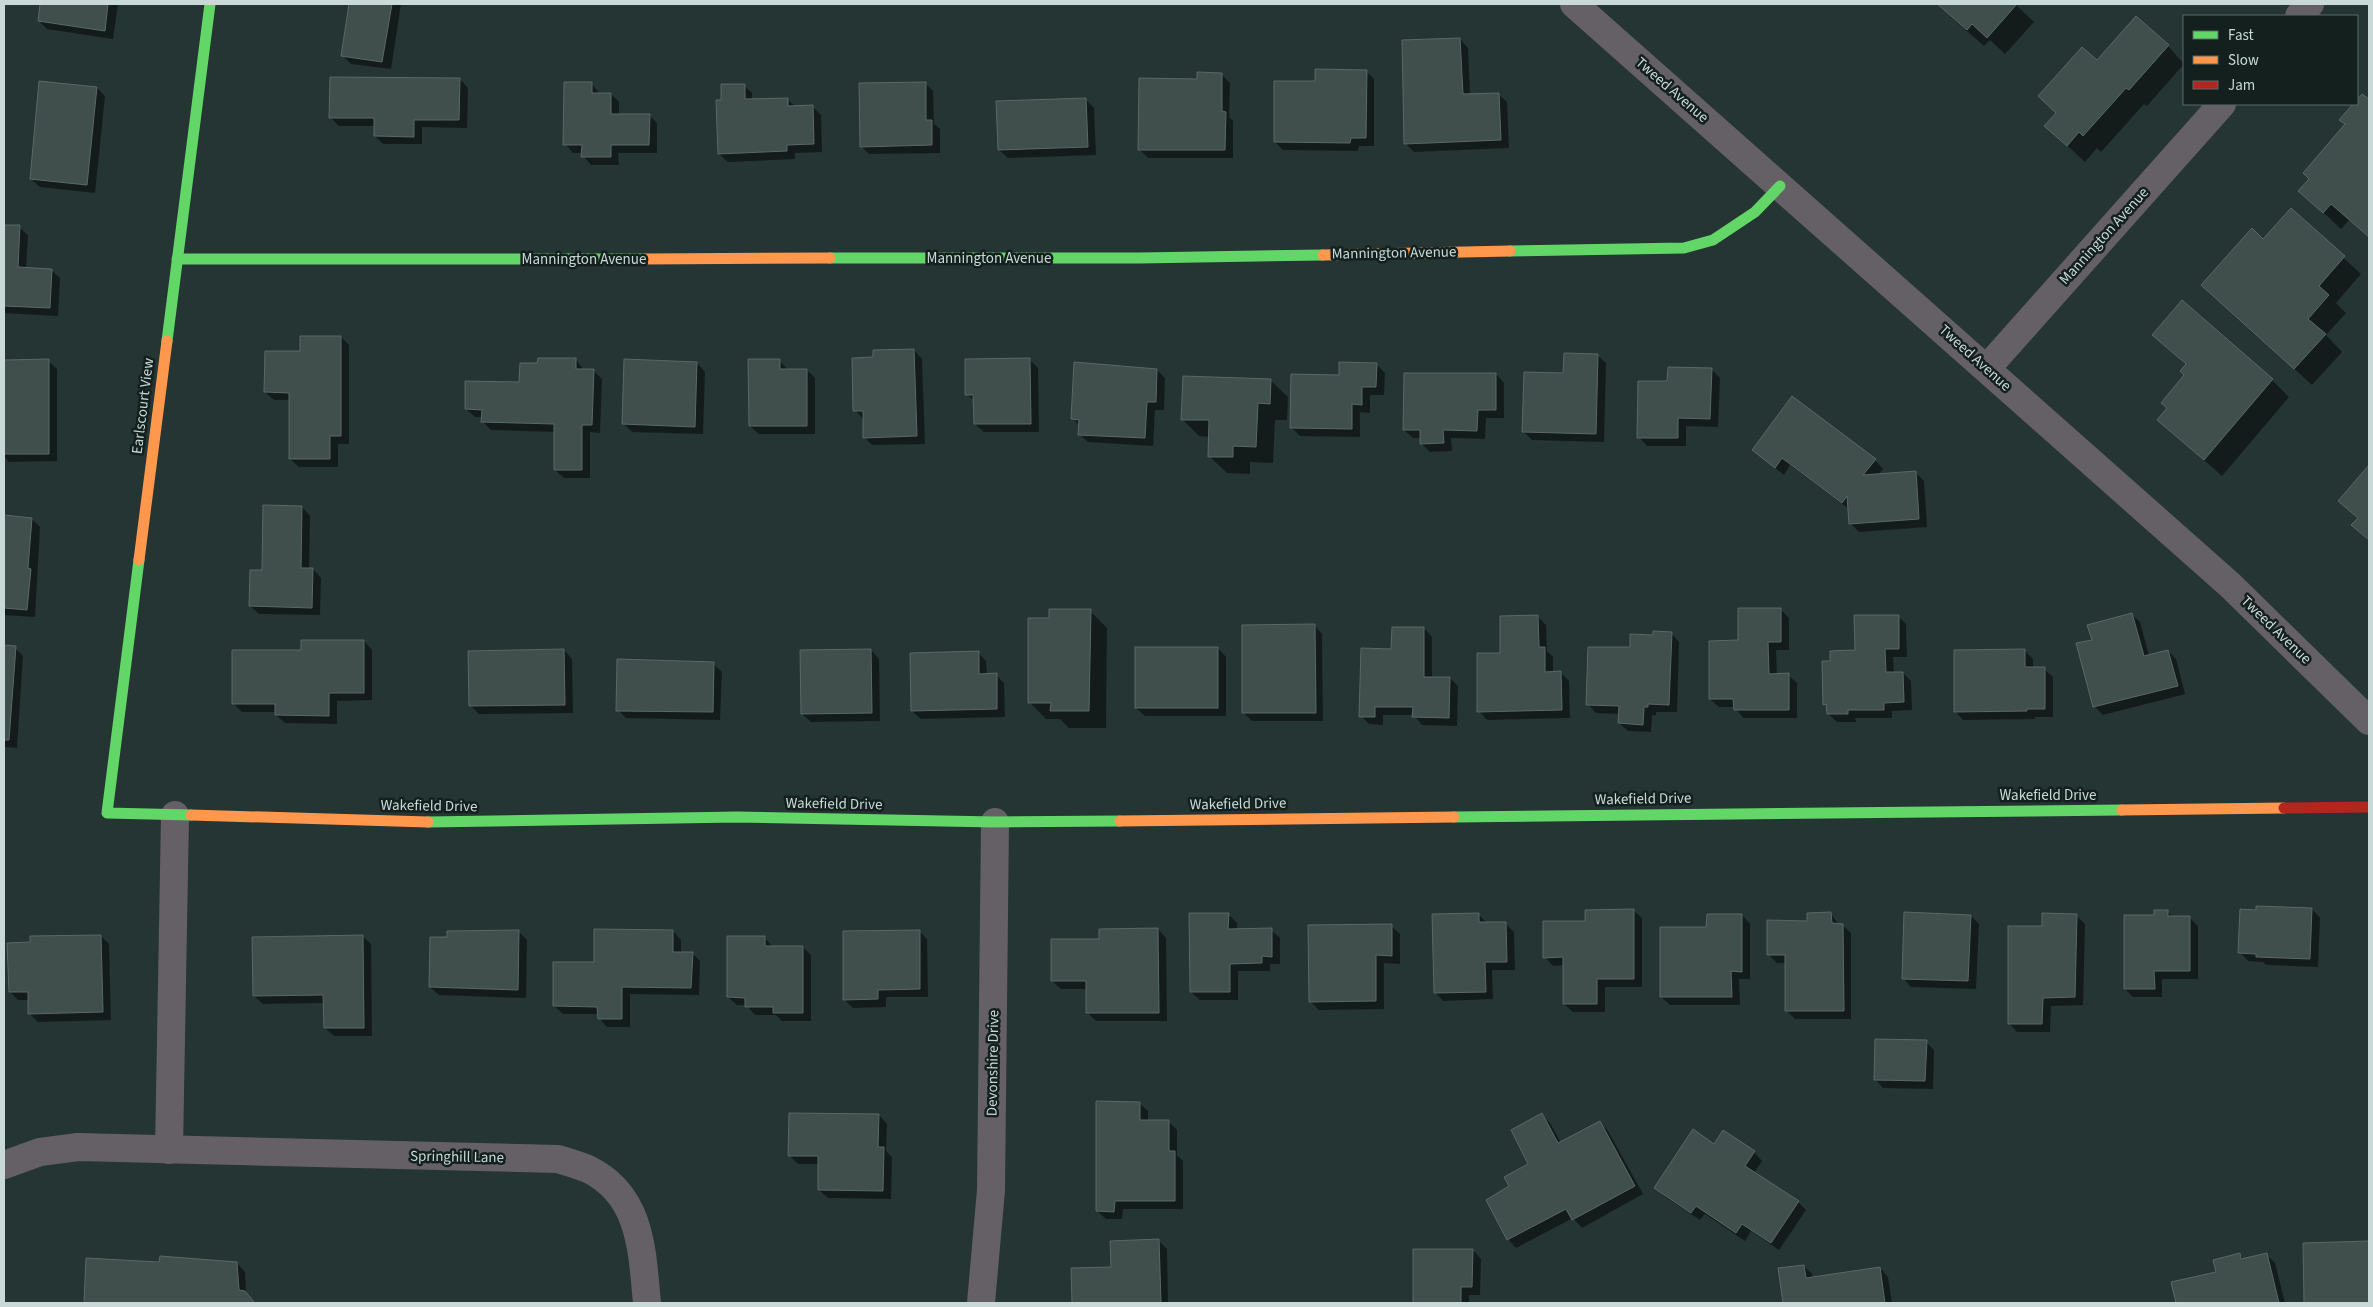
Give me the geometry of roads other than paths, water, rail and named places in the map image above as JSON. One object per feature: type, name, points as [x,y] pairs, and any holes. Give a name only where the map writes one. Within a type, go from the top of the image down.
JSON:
[{"type":"street","name":"Earlscourt View","points":[[107,813],[210,4]]},
{"type":"street","name":"Tweed Avenue","points":[[1574,4],[2230,585],[2369,721]]},
{"type":"street","points":[[2300,15],[2310,4]]},
{"type":"street","name":"Mannington Avenue","points":[[1986,368],[2221,105]]},
{"type":"street","name":"Mannington Avenue","points":[[176,260],[1140,258],[1684,248],[1713,240],[1755,212],[1780,186]]},
{"type":"street","name":"Wakefield Drive","points":[[107,813],[465,822],[737,817],[995,822],[2369,807]]},
{"type":"street","points":[[169,1150],[175,815]]},
{"type":"street","name":"Devonshire Drive","points":[[981,1303],[991,1190],[995,822]]},
{"type":"street","name":"Springhill Lane","points":[[4,1165],[40,1152],[78,1147],[558,1159],[587,1169],[600,1176],[623,1198],[637,1224],[647,1303]]}]
